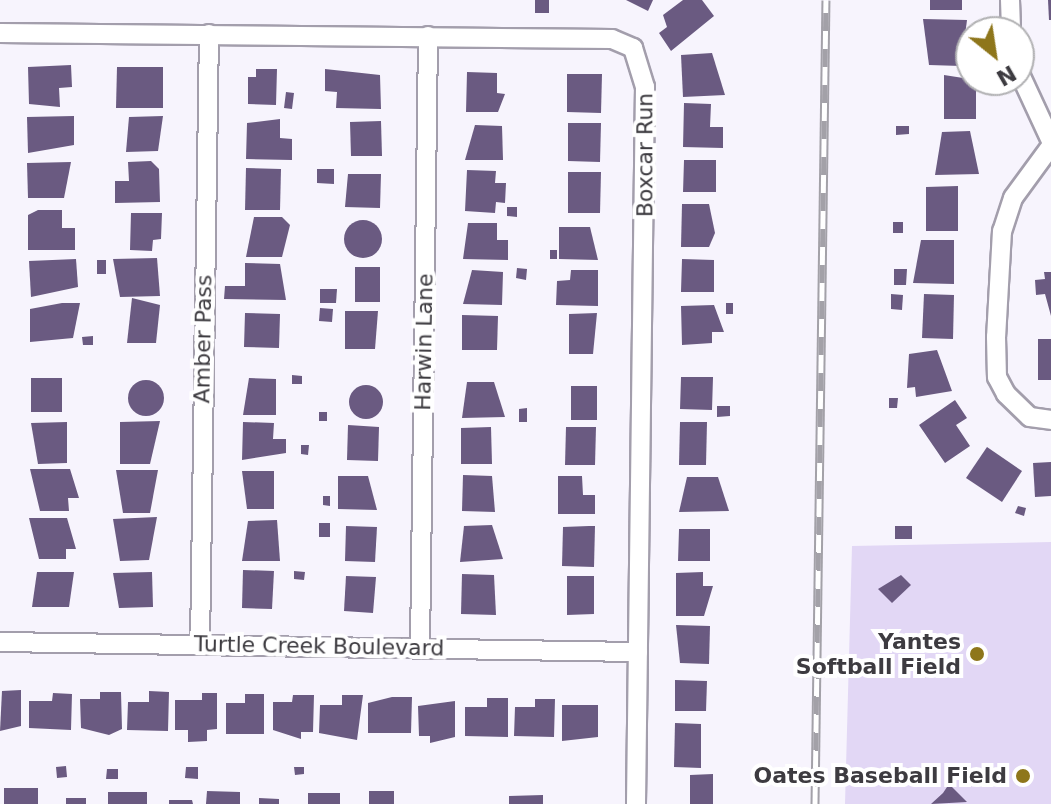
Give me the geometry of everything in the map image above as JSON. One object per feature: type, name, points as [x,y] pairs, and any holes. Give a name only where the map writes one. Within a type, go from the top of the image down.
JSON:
[{"type":"street","name":"Boxcar Run","points":[[0,33],[612,39],[633,48],[644,71],[636,804]]},
{"type":"street","name":"Amber Pass","points":[[200,645],[209,34]]},
{"type":"street","name":"Harwin Lane","points":[[420,648],[428,36]]},
{"type":"street","points":[[1030,96],[1051,143],[1019,187],[1002,231],[997,377],[1006,394],[1030,417],[1051,420]]},
{"type":"street","name":"Turtle Creek Boulevard","points":[[0,642],[638,652]]},
{"type":"shaded area","points":[[1051,542],[1051,804],[845,804],[852,546]]},
{"type":"building","points":[[535,0],[549,0],[549,13],[535,13]]},
{"type":"building","points":[[626,0],[653,0],[648,11]]},
{"type":"building","points":[[683,0],[702,0],[714,16],[671,51],[659,33],[667,27],[663,15]]},
{"type":"building","points":[[930,0],[962,0],[962,10],[930,10]]},
{"type":"building","points":[[1048,0],[1051,0],[1051,20],[1049,20]]},
{"type":"building","points":[[923,19],[955,20],[955,66],[929,65]]},
{"type":"building","points":[[712,53],[725,95],[683,97],[681,55]]},
{"type":"building","points":[[71,65],[72,87],[59,88],[60,107],[29,104],[28,67]]},
{"type":"building","points":[[117,67],[163,67],[163,108],[116,108]]},
{"type":"building","points":[[256,69],[277,69],[276,105],[248,104],[248,77],[256,77]]},
{"type":"building","points":[[325,69],[380,75],[381,109],[336,108],[337,92],[325,91]]},
{"type":"building","points":[[467,72],[497,73],[497,93],[505,94],[498,112],[466,112]]},
{"type":"building","points":[[567,74],[602,74],[601,113],[567,112]]},
{"type":"building","points":[[944,75],[955,77],[955,96],[976,96],[976,119],[944,119]]},
{"type":"building","points":[[286,92],[294,93],[292,109],[284,108]]},
{"type":"building","points":[[684,103],[711,104],[710,127],[723,127],[723,148],[683,147]]},
{"type":"building","points":[[74,116],[74,145],[28,153],[27,117]]},
{"type":"building","points":[[163,116],[158,151],[126,152],[129,117]]},
{"type":"building","points":[[280,119],[280,138],[292,139],[292,160],[246,159],[247,123]]},
{"type":"building","points":[[381,121],[382,156],[351,156],[350,122]]},
{"type":"building","points":[[568,123],[601,123],[600,162],[568,161]]},
{"type":"building","points":[[475,125],[502,126],[503,160],[465,160]]},
{"type":"building","points":[[896,126],[909,126],[909,134],[896,135]]},
{"type":"building","points":[[970,131],[979,174],[935,175],[942,132]]},
{"type":"building","points":[[684,160],[716,160],[716,192],[683,192]]},
{"type":"building","points":[[151,161],[159,169],[160,202],[115,203],[115,181],[129,181],[128,162]]},
{"type":"building","points":[[71,162],[64,198],[28,198],[27,163]]},
{"type":"building","points":[[246,168],[281,169],[280,210],[245,210]]},
{"type":"building","points":[[317,169],[334,169],[334,184],[317,183]]},
{"type":"building","points":[[467,170],[496,171],[495,183],[506,183],[505,203],[496,202],[495,213],[465,211]]},
{"type":"building","points":[[568,172],[601,172],[600,213],[568,213]]},
{"type":"building","points":[[348,174],[381,174],[380,208],[345,207]]},
{"type":"building","points":[[958,186],[958,231],[926,231],[926,187]]},
{"type":"building","points":[[682,204],[709,204],[715,233],[709,247],[681,247]]},
{"type":"building","points":[[507,207],[517,207],[517,217],[507,216]]},
{"type":"building","points":[[38,210],[62,210],[62,228],[75,228],[75,250],[28,250],[28,215]]},
{"type":"building","points":[[131,213],[162,213],[161,239],[153,240],[152,251],[130,250]]},
{"type":"building","points":[[254,217],[282,217],[290,225],[282,257],[246,257]]},
{"type":"building","points":[[363,220],[376,226],[382,239],[376,252],[363,258],[350,252],[344,239],[350,226]]},
{"type":"building","points":[[893,222],[903,222],[903,233],[893,233]]},
{"type":"building","points":[[468,223],[497,223],[497,240],[508,240],[508,260],[463,259]]},
{"type":"building","points":[[559,227],[590,227],[598,260],[559,259]]},
{"type":"building","points":[[921,240],[954,240],[954,284],[913,283]]},
{"type":"building","points":[[550,250],[557,250],[557,259],[550,259]]},
{"type":"building","points":[[157,258],[160,296],[120,297],[113,259]]},
{"type":"building","points":[[76,259],[78,287],[31,297],[29,261]]},
{"type":"building","points":[[682,259],[714,260],[714,292],[681,292]]},
{"type":"building","points":[[97,260],[106,260],[106,274],[97,274]]},
{"type":"building","points":[[245,263],[280,264],[286,300],[224,299],[225,286],[245,286]]},
{"type":"building","points":[[355,267],[380,267],[380,302],[355,302]]},
{"type":"building","points":[[517,268],[527,269],[526,280],[516,278]]},
{"type":"building","points":[[894,269],[907,269],[906,285],[894,285]]},
{"type":"building","points":[[472,270],[503,272],[502,305],[463,304]]},
{"type":"building","points":[[571,270],[598,270],[598,306],[556,305],[557,281],[570,280]]},
{"type":"building","points":[[1044,272],[1051,272],[1051,316],[1045,294],[1036,295],[1035,280],[1045,279]]},
{"type":"building","points":[[320,289],[337,289],[336,303],[320,303]]},
{"type":"building","points":[[891,294],[903,295],[902,310],[891,309]]},
{"type":"building","points":[[924,294],[954,295],[953,339],[922,338]]},
{"type":"building","points":[[132,298],[160,305],[156,343],[127,343]]},
{"type":"building","points":[[80,303],[73,338],[30,342],[30,309]]},
{"type":"building","points":[[726,303],[733,303],[733,314],[726,314]]},
{"type":"building","points":[[714,305],[724,332],[712,332],[712,343],[682,345],[681,306]]},
{"type":"building","points":[[320,308],[333,309],[332,322],[319,321]]},
{"type":"building","points":[[345,311],[378,311],[375,349],[345,349]]},
{"type":"building","points":[[245,313],[280,314],[279,348],[244,347]]},
{"type":"building","points":[[597,313],[593,354],[569,354],[569,314]]},
{"type":"building","points":[[462,315],[498,316],[497,350],[462,350]]},
{"type":"building","points":[[93,336],[93,345],[83,345],[82,337]]},
{"type":"building","points":[[1038,339],[1051,339],[1051,380],[1038,380]]},
{"type":"building","points":[[937,350],[952,391],[916,397],[915,387],[907,388],[909,354]]},
{"type":"building","points":[[292,375],[302,376],[302,384],[292,384]]},
{"type":"building","points":[[681,377],[713,377],[712,410],[680,409]]},
{"type":"building","points":[[31,378],[62,378],[62,412],[31,412]]},
{"type":"building","points":[[249,378],[276,379],[276,415],[243,415]]},
{"type":"building","points":[[146,380],[159,385],[164,398],[159,411],[146,416],[133,411],[128,398],[133,385]]},
{"type":"building","points":[[467,382],[494,382],[505,417],[462,418]]},
{"type":"building","points":[[366,385],[378,390],[383,402],[378,414],[366,419],[354,414],[349,402],[354,390]]},
{"type":"building","points":[[571,386],[597,386],[597,420],[571,420]]},
{"type":"building","points":[[889,398],[898,398],[897,408],[889,408]]},
{"type":"building","points":[[955,400],[967,418],[956,425],[970,446],[945,463],[919,425]]},
{"type":"building","points":[[717,406],[730,406],[730,416],[717,417]]},
{"type":"building","points":[[527,408],[527,422],[519,422],[519,409]]},
{"type":"building","points":[[319,412],[327,412],[327,421],[319,421]]},
{"type":"building","points":[[160,421],[150,464],[120,464],[120,422]]},
{"type":"building","points":[[67,422],[67,463],[38,464],[31,423]]},
{"type":"building","points":[[243,422],[274,423],[273,439],[286,439],[286,453],[242,460]]},
{"type":"building","points":[[680,422],[707,422],[706,465],[679,465]]},
{"type":"building","points":[[348,425],[379,427],[378,461],[347,460]]},
{"type":"building","points":[[491,427],[492,464],[461,464],[461,428]]},
{"type":"building","points":[[566,427],[596,427],[595,465],[565,465]]},
{"type":"building","points":[[301,445],[309,445],[308,455],[301,454]]},
{"type":"building","points":[[987,447],[1022,471],[1002,502],[966,478]]},
{"type":"building","points":[[1051,462],[1051,496],[1035,497],[1033,463]]},
{"type":"building","points":[[30,469],[70,469],[79,498],[68,498],[69,511],[40,511]]},
{"type":"building","points":[[116,470],[158,470],[150,513],[123,513]]},
{"type":"building","points":[[242,471],[274,471],[274,509],[247,509]]},
{"type":"building","points":[[463,475],[492,476],[495,512],[462,511]]},
{"type":"building","points":[[338,476],[368,476],[377,510],[338,509]]},
{"type":"building","points":[[558,476],[582,476],[583,495],[595,495],[595,514],[558,514]]},
{"type":"building","points":[[687,477],[718,477],[729,511],[679,512]]},
{"type":"building","points":[[323,496],[330,496],[330,506],[323,505]]},
{"type":"building","points":[[1018,506],[1026,508],[1024,516],[1015,513]]},
{"type":"building","points":[[157,517],[149,560],[120,561],[113,519]]},
{"type":"building","points":[[29,518],[67,518],[76,549],[66,549],[66,559],[39,559]]},
{"type":"building","points":[[277,520],[280,561],[242,561],[248,521]]},
{"type":"building","points":[[319,523],[330,523],[330,537],[319,537]]},
{"type":"building","points":[[492,525],[503,559],[460,562],[464,526]]},
{"type":"building","points":[[346,526],[377,527],[375,562],[345,561]]},
{"type":"building","points":[[595,526],[594,567],[562,566],[563,527]]},
{"type":"building","points":[[895,526],[912,526],[912,539],[895,539]]},
{"type":"building","points":[[679,529],[710,529],[710,561],[678,561]]},
{"type":"building","points":[[243,570],[274,571],[272,609],[242,608]]},
{"type":"building","points":[[294,571],[305,572],[304,580],[294,579]]},
{"type":"building","points":[[37,572],[74,572],[69,607],[32,607]]},
{"type":"building","points":[[152,572],[153,607],[119,608],[113,573]]},
{"type":"building","points":[[703,572],[703,586],[713,586],[704,616],[676,616],[676,573]]},
{"type":"building","points":[[462,574],[494,575],[496,615],[461,614]]},
{"type":"building","points":[[901,575],[911,585],[892,603],[878,589]]},
{"type":"building","points":[[346,576],[376,577],[373,613],[344,611]]},
{"type":"building","points":[[567,576],[594,576],[594,614],[567,615]]},
{"type":"building","points":[[676,625],[710,626],[709,664],[680,663]]},
{"type":"building","points":[[675,680],[707,681],[706,711],[675,711]]},
{"type":"building","points":[[21,690],[21,726],[0,731],[2,691]]},
{"type":"building","points":[[149,691],[169,692],[168,731],[127,730],[128,702],[149,702]]},
{"type":"building","points":[[100,692],[121,692],[122,729],[109,735],[81,728],[80,699],[100,699]]},
{"type":"building","points":[[53,693],[72,694],[71,730],[29,728],[29,701],[52,701]]},
{"type":"building","points":[[202,693],[217,693],[217,729],[207,730],[207,741],[188,742],[188,730],[175,730],[175,700],[202,700]]},
{"type":"building","points":[[245,694],[264,694],[264,734],[226,734],[226,703],[245,703]]},
{"type":"building","points":[[293,695],[314,695],[313,732],[301,732],[301,739],[273,730],[273,702],[292,702]]},
{"type":"building","points":[[342,695],[363,695],[357,740],[319,733],[320,705],[342,705]]},
{"type":"building","points":[[392,697],[412,697],[411,733],[368,733],[368,703]]},
{"type":"building","points":[[487,698],[508,698],[508,737],[465,736],[465,707],[487,707]]},
{"type":"building","points":[[535,699],[555,699],[554,737],[514,736],[515,707],[535,707]]},
{"type":"building","points":[[455,701],[455,737],[430,743],[430,736],[419,736],[418,706]]},
{"type":"building","points":[[562,705],[598,705],[598,737],[562,741]]},
{"type":"building","points":[[675,723],[701,724],[701,768],[674,767]]},
{"type":"building","points":[[66,766],[67,777],[57,778],[56,767]]},
{"type":"building","points":[[186,767],[198,767],[198,779],[185,778]]},
{"type":"building","points":[[294,767],[304,767],[304,774],[295,775]]},
{"type":"building","points":[[107,769],[118,769],[118,779],[106,779]]},
{"type":"building","points":[[713,774],[713,804],[690,804],[690,775]]},
{"type":"building","points":[[949,784],[967,802],[931,804],[943,793]]},
{"type":"building","points":[[4,788],[38,788],[38,804],[4,804]]},
{"type":"building","points":[[207,791],[240,792],[240,804],[206,804]]},
{"type":"building","points":[[369,791],[394,791],[394,804],[369,804]]},
{"type":"building","points":[[108,792],[147,792],[147,804],[108,804]]},
{"type":"building","points":[[308,793],[340,793],[340,804],[308,804]]},
{"type":"building","points":[[543,795],[543,804],[509,804],[509,796]]},
{"type":"building","points":[[66,798],[86,798],[86,804],[66,804]]},
{"type":"building","points":[[259,798],[279,799],[279,804],[259,804]]},
{"type":"building","points":[[169,800],[192,800],[193,804],[169,804]]},
{"type":"railway","points":[[815,804],[826,0]]},
{"type":"place","name":"Yantes Softball Field","points":[[977,654]]},
{"type":"place","name":"Oates Baseball Field","points":[[1023,776]]}]
